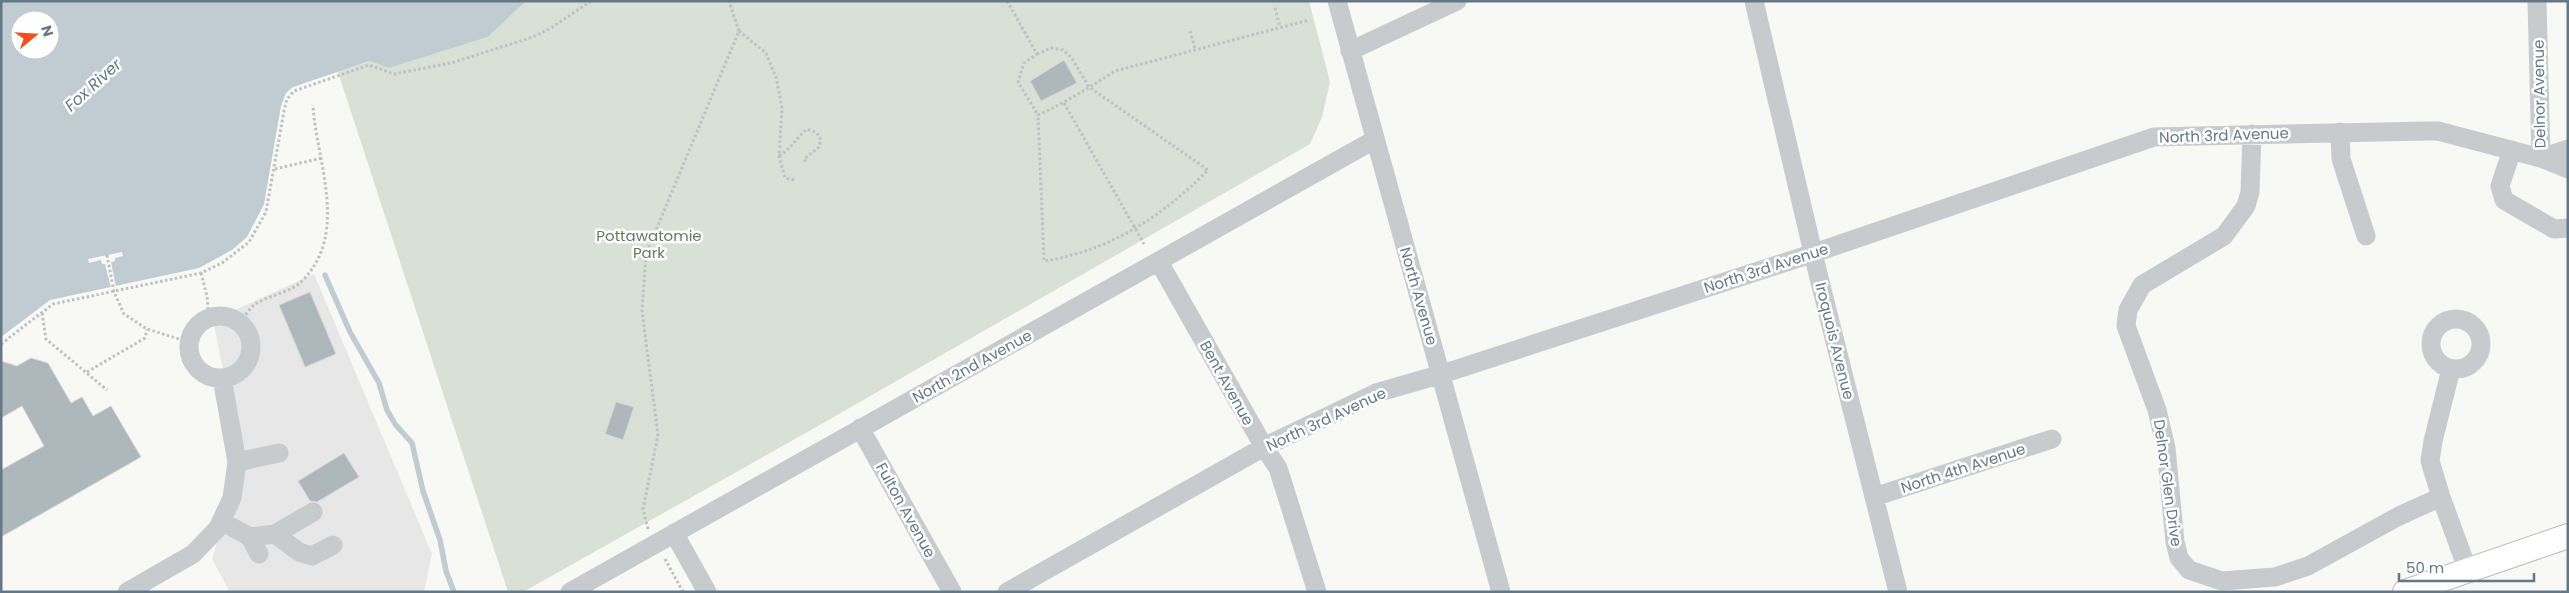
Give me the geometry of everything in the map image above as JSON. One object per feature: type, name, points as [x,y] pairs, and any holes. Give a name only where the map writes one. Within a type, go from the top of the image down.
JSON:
[{"type":"main road","points":[[2411,591],[2568,536]]},
{"type":"street","name":"North Avenue","points":[[1338,1],[1374,140],[1442,374],[1501,592]]},
{"type":"street","points":[[1350,51],[1457,1]]},
{"type":"street","name":"Iroquois Avenue","points":[[1754,1],[1898,592]]},
{"type":"street","name":"Delnor Avenue","points":[[2537,1],[2541,158],[2568,169]]},
{"type":"street","points":[[2340,132],[2341,159],[2366,236]]},
{"type":"street","name":"North 3rd Avenue","points":[[1007,592],[1264,447],[1376,393],[1442,374],[1814,253],[2154,137],[2340,132],[2438,132],[2541,158]]},
{"type":"street","name":"Delnor Glen Drive","points":[[2252,134],[2250,192],[2246,206],[2236,221],[2224,236],[2142,285],[2128,310],[2126,326],[2157,410],[2166,448],[2175,542],[2179,558],[2189,570],[2222,581],[2275,577],[2308,566],[2399,516],[2441,497]]},
{"type":"street","name":"North 2nd Avenue","points":[[570,592],[1374,140]]},
{"type":"street","points":[[2541,158],[2568,149]]},
{"type":"street","points":[[2512,150],[2500,186],[2504,200],[2554,228],[2568,228]]},
{"type":"street","name":"Bent Avenue","points":[[1159,262],[1264,447],[1278,468],[1317,592]]},
{"type":"street","points":[[225,316],[240,323],[250,341],[249,356],[241,370],[222,378],[212,376],[197,367],[190,351],[189,342],[193,331],[209,318],[225,316]]},
{"type":"street","points":[[2451,369],[2433,441],[2430,461],[2468,571]]},
{"type":"street","points":[[127,592],[193,554],[218,528],[232,498],[237,462],[222,378]]},
{"type":"street","name":"Fulton Avenue","points":[[860,428],[952,592]]},
{"type":"street","name":"North 4th Avenue","points":[[1874,497],[2052,439]]},
{"type":"street","points":[[237,462],[279,454]]},
{"type":"street","points":[[250,537],[276,534],[313,512]]},
{"type":"street","points":[[221,521],[250,537],[259,554]]},
{"type":"street","points":[[674,533],[707,592]]},
{"type":"street","points":[[276,534],[299,552],[312,556],[332,545]]},
{"type":"path","points":[[1,344],[53,304],[201,273],[238,251],[260,226],[266,212],[287,99],[294,91],[369,65],[394,74],[460,60],[533,37],[551,28],[591,1]]},
{"type":"path","points":[[729,1],[739,31],[766,52],[776,76],[782,108],[779,156],[786,178],[794,180]]},
{"type":"path","points":[[1007,1],[1037,54]]},
{"type":"path","points":[[1275,8],[1280,27]]},
{"type":"path","points":[[1038,116],[1064,104],[1115,70],[1309,20]]},
{"type":"path","points":[[683,592],[646,525],[644,509],[658,435],[642,311],[646,254],[739,31]]},
{"type":"path","points":[[1190,31],[1195,49]]},
{"type":"path","points":[[1050,48],[1063,50],[1071,57],[1088,87],[1208,170],[1165,210],[1135,229],[1104,246],[1067,258],[1044,261],[1038,116],[1018,82],[1024,63],[1050,48]]},
{"type":"path","points":[[240,323],[254,306],[300,283],[315,266],[326,224],[328,202],[322,158],[316,137],[313,104]]},
{"type":"path","points":[[1064,104],[1144,244]]},
{"type":"path","points":[[779,156],[792,148],[799,136],[807,129],[817,132],[821,140],[819,147],[804,159],[807,163]]},
{"type":"path","points":[[275,170],[322,158]]},
{"type":"path","points":[[106,255],[114,292],[124,314],[147,329],[189,342]]},
{"type":"path","points":[[201,273],[207,296],[209,318]]},
{"type":"path","points":[[42,314],[46,339],[107,390]]},
{"type":"path","points":[[86,372],[145,338],[147,329]]},
{"type":"shaded area","points":[[314,274],[432,554],[424,592],[230,592],[212,559],[242,462],[213,320]]},
{"type":"green space","name":"Pottawatomie Park","points":[[526,1],[1309,1],[1330,82],[1322,117],[1310,144],[811,430],[523,592],[508,592],[338,72],[371,61],[389,68],[488,37]]},
{"type":"water","name":"Fox River","points":[[1,1],[526,1],[488,37],[389,68],[370,61],[293,87],[286,93],[281,106],[264,204],[247,237],[232,250],[199,268],[50,300],[1,337]]},
{"type":"pier","points":[[122,252],[123,256],[115,258],[115,261],[111,262],[116,287],[111,288],[105,264],[102,264],[101,260],[89,263],[88,259]]},
{"type":"building","points":[[1064,60],[1077,83],[1041,101],[1030,81]]},
{"type":"building","points":[[310,292],[336,354],[305,367],[279,305]]},
{"type":"building","points":[[31,358],[48,363],[71,403],[82,397],[93,416],[111,406],[141,457],[1,537],[1,470],[44,446],[22,406],[1,418],[1,361],[17,366]]},
{"type":"building","points":[[616,402],[634,407],[623,440],[605,434]]},
{"type":"building","points":[[344,453],[359,477],[317,502],[310,501],[298,481]]},
{"type":"waterway","points":[[325,275],[350,332],[379,383],[387,410],[395,424],[412,443],[423,491],[440,540],[446,571],[454,592]]}]
